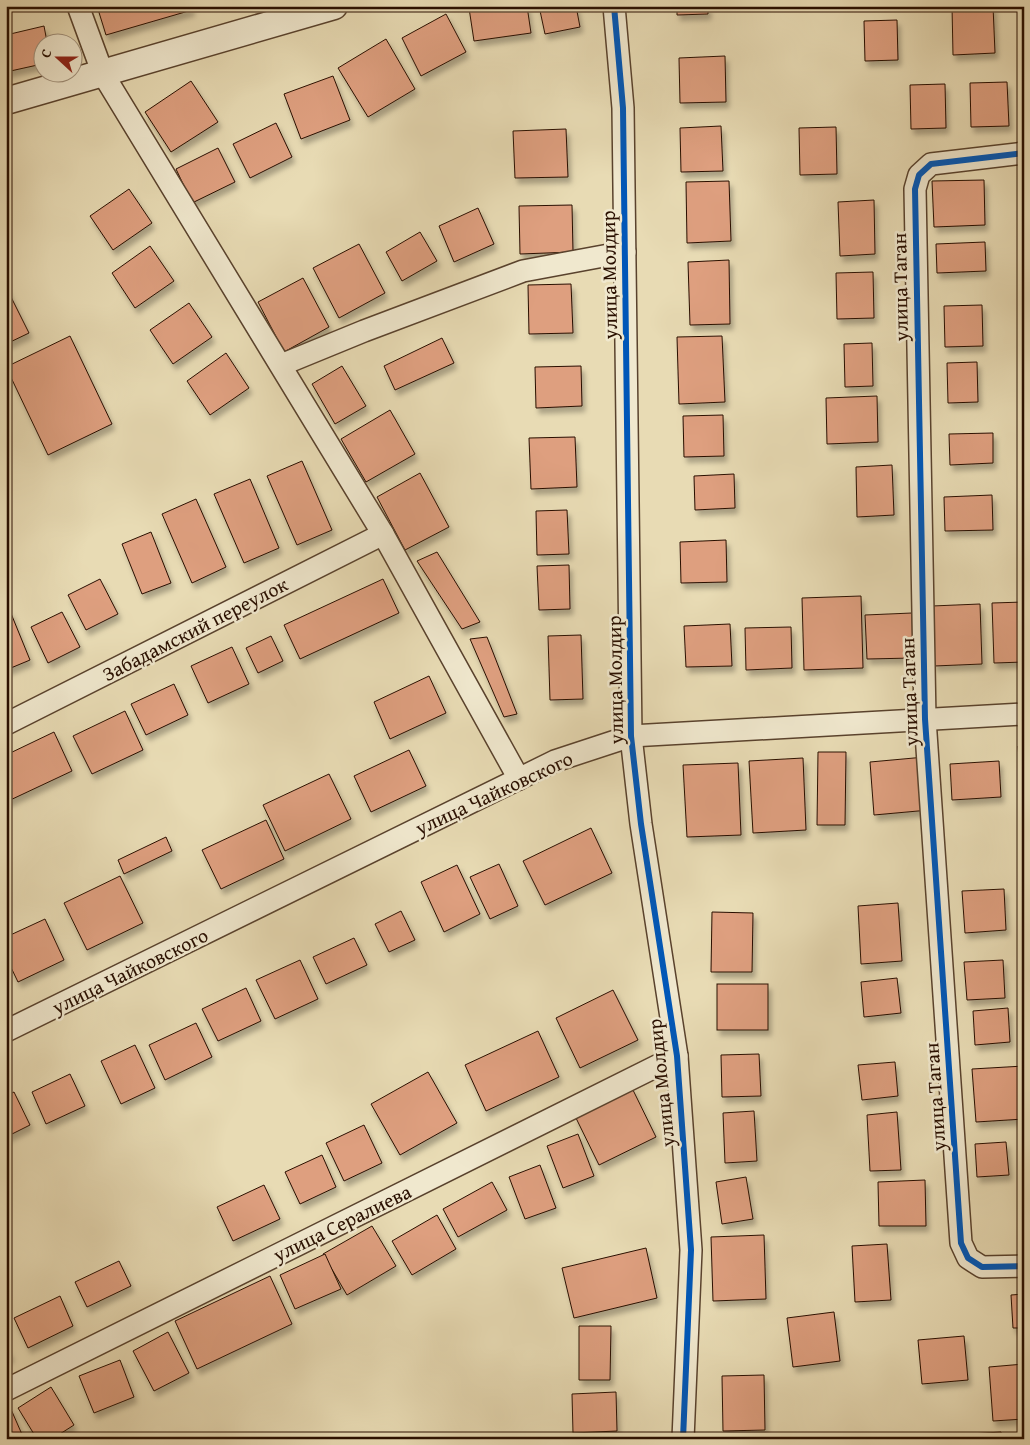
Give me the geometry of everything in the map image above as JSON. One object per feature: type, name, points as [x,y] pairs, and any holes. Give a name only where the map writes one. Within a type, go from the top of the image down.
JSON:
[{"type":"street","points":[[78,6],[103,74],[383,534],[519,779]]},
{"type":"street","points":[[6,101],[334,6]]},
{"type":"street","name":"улица Молдир","points":[[614,6],[623,108],[632,736],[641,824],[677,1056],[692,1250],[683,1439]]},
{"type":"street","name":"улица Таган","points":[[1024,153],[931,164],[919,175],[915,189],[925,718],[961,1243],[968,1258],[982,1267],[1024,1266]]},
{"type":"street","points":[[281,365],[364,331],[523,271],[625,252]]},
{"type":"street","name":"Забадамский переулок","points":[[6,724],[383,534]]},
{"type":"street","name":"улица Чайковского","points":[[6,1031],[555,761],[632,736],[925,718],[1024,714]]},
{"type":"street","name":"улица Сералиева","points":[[6,1390],[677,1056]]},
{"type":"building","points":[[97,6],[191,6],[192,10],[106,35]]},
{"type":"building","points":[[480,6],[527,6],[531,33],[474,41],[469,8]]},
{"type":"building","points":[[539,6],[576,6],[580,27],[545,34]]},
{"type":"building","points":[[677,6],[708,6],[708,14],[677,15]]},
{"type":"building","points":[[952,6],[993,6],[995,53],[953,55]]},
{"type":"building","points":[[446,14],[466,52],[421,76],[402,38]]},
{"type":"building","points":[[897,20],[898,60],[865,61],[864,21]]},
{"type":"building","points":[[44,26],[45,32],[32,32],[32,66],[6,72],[6,35]]},
{"type":"building","points":[[386,39],[415,89],[368,117],[338,68]]},
{"type":"building","points":[[725,56],[726,102],[680,103],[679,58]]},
{"type":"building","points":[[333,76],[350,120],[301,139],[284,94]]},
{"type":"building","points":[[191,81],[218,122],[171,152],[145,112]]},
{"type":"building","points":[[1007,82],[1009,126],[971,127],[970,83]]},
{"type":"building","points":[[945,84],[946,128],[911,129],[910,85]]},
{"type":"building","points":[[276,123],[292,157],[250,178],[233,144]]},
{"type":"building","points":[[721,126],[723,171],[681,172],[680,128]]},
{"type":"building","points":[[836,127],[837,174],[800,175],[799,128]]},
{"type":"building","points":[[566,129],[568,177],[515,178],[513,131]]},
{"type":"building","points":[[218,148],[235,182],[192,203],[176,169]]},
{"type":"building","points":[[984,180],[985,225],[934,227],[932,181]]},
{"type":"building","points":[[729,181],[731,241],[687,243],[686,182]]},
{"type":"building","points":[[129,189],[152,223],[113,250],[90,216]]},
{"type":"building","points":[[874,200],[875,254],[840,256],[838,202]]},
{"type":"building","points":[[572,205],[573,252],[520,254],[519,206]]},
{"type":"building","points":[[478,208],[494,244],[454,262],[439,226]]},
{"type":"building","points":[[420,232],[437,261],[402,281],[386,252]]},
{"type":"building","points":[[985,242],[986,271],[937,273],[936,244]]},
{"type":"building","points":[[359,244],[385,293],[339,318],[313,268]]},
{"type":"building","points":[[150,246],[174,281],[135,308],[112,273]]},
{"type":"building","points":[[729,260],[730,324],[690,325],[688,262]]},
{"type":"building","points":[[873,272],[874,318],[837,319],[836,273]]},
{"type":"building","points":[[303,278],[329,327],[284,352],[258,302]]},
{"type":"building","points":[[571,284],[573,333],[529,334],[528,285]]},
{"type":"building","points":[[6,287],[29,333],[6,344]]},
{"type":"building","points":[[189,303],[212,337],[173,364],[150,330]]},
{"type":"building","points":[[982,305],[983,346],[945,347],[944,306]]},
{"type":"building","points":[[70,336],[112,424],[48,455],[6,367]]},
{"type":"building","points":[[722,336],[725,402],[679,404],[677,337]]},
{"type":"building","points":[[442,338],[454,363],[395,390],[384,366]]},
{"type":"building","points":[[872,343],[873,386],[845,387],[844,344]]},
{"type":"building","points":[[226,353],[249,388],[210,415],[187,381]]},
{"type":"building","points":[[977,362],[978,402],[948,403],[947,363]]},
{"type":"building","points":[[342,366],[366,406],[335,424],[312,384]]},
{"type":"building","points":[[581,366],[582,406],[536,408],[535,367]]},
{"type":"building","points":[[877,396],[878,442],[827,444],[826,398]]},
{"type":"building","points":[[390,410],[415,454],[366,482],[341,439]]},
{"type":"building","points":[[723,415],[724,456],[684,457],[683,416]]},
{"type":"building","points":[[993,433],[993,463],[950,465],[949,434]]},
{"type":"building","points":[[575,437],[577,487],[531,489],[529,438]]},
{"type":"building","points":[[302,461],[332,530],[297,545],[267,476]]},
{"type":"building","points":[[892,465],[894,515],[857,517],[856,467]]},
{"type":"building","points":[[420,473],[449,527],[405,550],[377,497]]},
{"type":"building","points":[[734,474],[735,508],[695,510],[694,476]]},
{"type":"building","points":[[250,479],[279,548],[244,563],[214,494]]},
{"type":"building","points":[[992,495],[993,530],[945,531],[944,497]]},
{"type":"building","points":[[196,499],[226,567],[192,583],[162,514]]},
{"type":"building","points":[[567,510],[569,554],[537,555],[536,511]]},
{"type":"building","points":[[151,532],[171,583],[142,594],[122,544]]},
{"type":"building","points":[[726,540],[727,582],[681,583],[680,542]]},
{"type":"building","points":[[437,552],[480,622],[462,629],[417,561]]},
{"type":"building","points":[[569,565],[570,609],[539,610],[537,566]]},
{"type":"building","points":[[100,579],[118,614],[86,630],[68,595]]},
{"type":"building","points":[[383,579],[399,613],[300,659],[284,625]]},
{"type":"building","points":[[861,596],[863,668],[804,670],[802,598]]},
{"type":"building","points":[[1024,602],[1024,662],[994,663],[992,603]]},
{"type":"building","points":[[980,604],[982,664],[934,666],[932,606]]},
{"type":"building","points":[[10,611],[30,660],[6,670],[6,612]]},
{"type":"building","points":[[62,612],[80,647],[48,663],[31,627]]},
{"type":"building","points":[[912,613],[913,658],[867,659],[865,615]]},
{"type":"building","points":[[730,624],[732,666],[686,667],[684,626]]},
{"type":"building","points":[[791,627],[792,668],[746,670],[745,628]]},
{"type":"building","points":[[581,635],[583,699],[550,700],[548,636]]},
{"type":"building","points":[[271,636],[283,661],[258,673],[246,648]]},
{"type":"building","points":[[487,637],[517,714],[504,717],[470,639]]},
{"type":"building","points":[[232,647],[249,684],[208,703],[191,666]]},
{"type":"building","points":[[429,676],[446,713],[390,739],[374,702]]},
{"type":"building","points":[[174,684],[188,715],[146,735],[131,704]]},
{"type":"building","points":[[125,711],[143,750],[92,774],[73,736]]},
{"type":"building","points":[[54,732],[72,771],[6,802],[6,755]]},
{"type":"building","points":[[1018,746],[1024,746],[1024,798],[1022,798]]},
{"type":"building","points":[[409,750],[426,786],[371,812],[354,776]]},
{"type":"building","points":[[818,752],[846,752],[845,825],[817,825]]},
{"type":"building","points":[[925,757],[929,810],[874,815],[870,762]]},
{"type":"building","points":[[803,758],[806,830],[753,833],[749,761]]},
{"type":"building","points":[[999,761],[1001,797],[952,800],[950,764]]},
{"type":"building","points":[[738,763],[741,835],[687,837],[683,765]]},
{"type":"building","points":[[329,774],[351,819],[285,851],[263,805]]},
{"type":"building","points":[[266,820],[284,859],[221,889],[202,850]]},
{"type":"building","points":[[591,828],[612,873],[545,905],[523,861]]},
{"type":"building","points":[[166,837],[172,851],[124,874],[118,860]]},
{"type":"building","points":[[499,864],[518,906],[490,919],[470,877]]},
{"type":"building","points":[[457,865],[480,914],[444,932],[421,882]]},
{"type":"building","points":[[120,876],[143,923],[87,950],[64,903]]},
{"type":"building","points":[[1004,889],[1006,930],[965,933],[962,891]]},
{"type":"building","points":[[898,903],[902,961],[861,964],[858,906]]},
{"type":"building","points":[[401,911],[415,940],[389,952],[375,924]]},
{"type":"building","points":[[712,912],[753,913],[752,972],[711,972]]},
{"type":"building","points":[[45,919],[64,960],[18,982],[6,957],[6,937]]},
{"type":"building","points":[[354,938],[367,965],[326,984],[313,957]]},
{"type":"building","points":[[300,960],[318,999],[275,1019],[256,980]]},
{"type":"building","points":[[1003,960],[1005,998],[967,1000],[964,962]]},
{"type":"building","points":[[897,978],[901,1013],[864,1017],[861,982]]},
{"type":"building","points":[[717,984],[768,984],[768,1030],[717,1030]]},
{"type":"building","points":[[246,988],[261,1021],[218,1041],[202,1009]]},
{"type":"building","points":[[613,990],[638,1040],[580,1068],[556,1018]]},
{"type":"building","points":[[1008,1008],[1010,1042],[975,1045],[973,1011]]},
{"type":"building","points":[[196,1023],[212,1057],[165,1080],[149,1045]]},
{"type":"building","points":[[538,1031],[559,1077],[486,1111],[465,1065]]},
{"type":"building","points":[[135,1045],[155,1088],[121,1104],[101,1061]]},
{"type":"building","points":[[759,1054],[761,1096],[722,1097],[721,1055]]},
{"type":"building","points":[[895,1062],[898,1096],[862,1100],[858,1065]]},
{"type":"building","points":[[1024,1066],[1024,1119],[976,1122],[972,1069]]},
{"type":"building","points":[[428,1072],[457,1123],[400,1155],[371,1104]]},
{"type":"building","points":[[70,1074],[85,1106],[46,1124],[32,1092]]},
{"type":"building","points":[[632,1088],[656,1137],[599,1165],[575,1116]]},
{"type":"building","points":[[14,1092],[30,1125],[6,1137],[6,1096]]},
{"type":"building","points":[[754,1111],[757,1161],[725,1163],[723,1113]]},
{"type":"building","points":[[897,1112],[901,1170],[870,1171],[867,1115]]},
{"type":"building","points":[[364,1125],[382,1163],[344,1181],[326,1143]]},
{"type":"building","points":[[578,1134],[594,1176],[563,1188],[547,1146]]},
{"type":"building","points":[[1006,1142],[1009,1175],[977,1177],[975,1144]]},
{"type":"building","points":[[322,1155],[336,1187],[300,1204],[285,1172]]},
{"type":"building","points":[[540,1165],[556,1208],[525,1219],[509,1177]]},
{"type":"building","points":[[746,1177],[753,1219],[722,1224],[716,1182]]},
{"type":"building","points":[[925,1180],[926,1226],[879,1226],[878,1182]]},
{"type":"building","points":[[492,1182],[507,1210],[458,1237],[443,1209]]},
{"type":"building","points":[[264,1185],[280,1219],[233,1241],[217,1207]]},
{"type":"building","points":[[437,1215],[456,1249],[412,1275],[392,1241]]},
{"type":"building","points":[[372,1226],[396,1266],[347,1295],[323,1254]]},
{"type":"building","points":[[764,1235],[766,1299],[713,1301],[711,1237]]},
{"type":"building","points":[[887,1244],[891,1300],[855,1302],[852,1246]]},
{"type":"building","points":[[646,1248],[657,1298],[574,1318],[562,1268]]},
{"type":"building","points":[[325,1254],[341,1289],[295,1309],[280,1275]]},
{"type":"building","points":[[119,1261],[131,1286],[87,1307],[75,1282]]},
{"type":"building","points":[[270,1276],[292,1324],[197,1369],[175,1321]]},
{"type":"building","points":[[1024,1294],[1024,1328],[1013,1328],[1011,1295]]},
{"type":"building","points":[[60,1296],[73,1326],[28,1348],[14,1318]]},
{"type":"building","points":[[834,1312],[840,1361],[793,1367],[787,1318]]},
{"type":"building","points":[[579,1326],[611,1326],[610,1380],[579,1380]]},
{"type":"building","points":[[168,1332],[189,1373],[154,1391],[133,1351]]},
{"type":"building","points":[[964,1336],[968,1380],[922,1384],[918,1340]]},
{"type":"building","points":[[6,1347],[11,1356],[6,1359]]},
{"type":"building","points":[[120,1360],[134,1397],[94,1413],[79,1376]]},
{"type":"building","points":[[1024,1364],[1024,1419],[993,1421],[989,1367]]},
{"type":"building","points":[[764,1375],[765,1430],[723,1431],[722,1376]]},
{"type":"building","points":[[51,1387],[74,1425],[52,1439],[37,1439],[18,1408]]},
{"type":"building","points":[[616,1392],[617,1431],[573,1433],[572,1394]]},
{"type":"building","points":[[10,1407],[24,1439],[6,1439],[6,1408]]},
{"type":"building","points":[[1001,1432],[1002,1439],[970,1439],[970,1434]]},
{"type":"building","points":[[821,1435],[822,1439],[787,1439]]},
{"type":"cycle path","points":[[614,6],[623,108],[631,736],[641,824],[677,1056],[691,1250],[683,1439]]},
{"type":"cycle path","points":[[1024,153],[931,164],[919,175],[915,189],[925,719],[961,1243],[968,1258],[982,1267],[1024,1266]]}]
